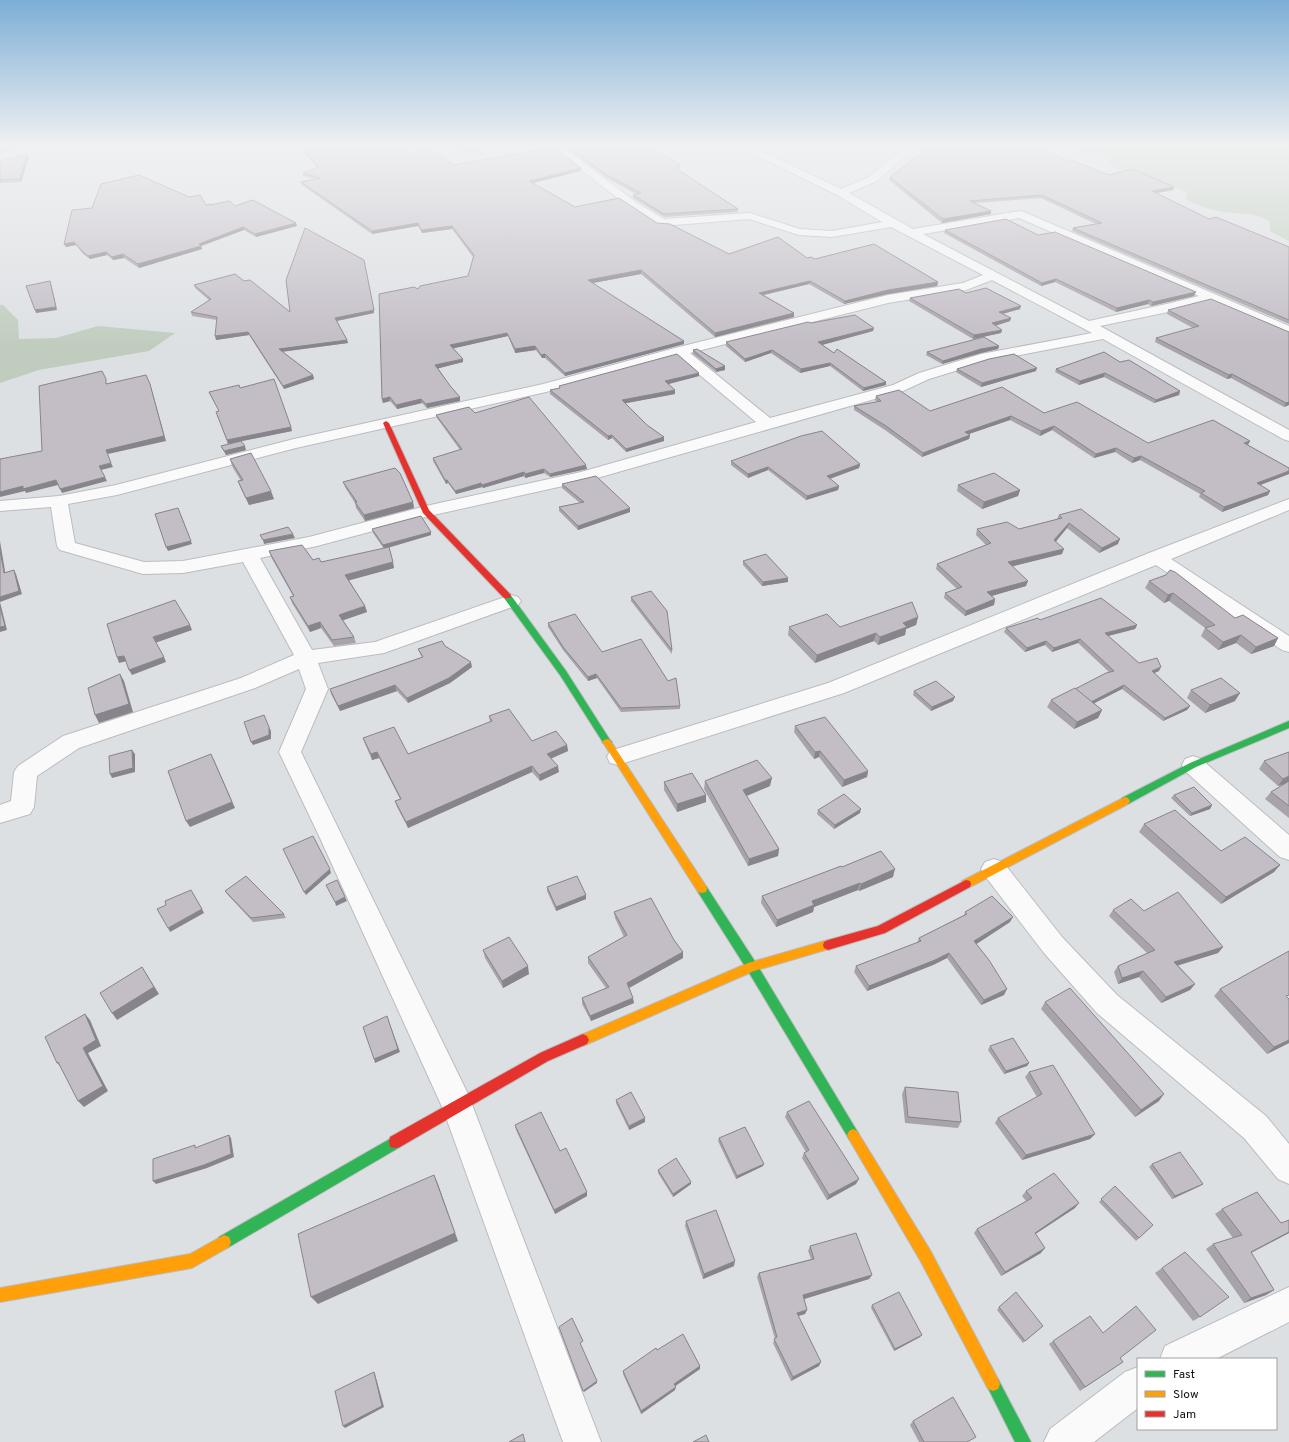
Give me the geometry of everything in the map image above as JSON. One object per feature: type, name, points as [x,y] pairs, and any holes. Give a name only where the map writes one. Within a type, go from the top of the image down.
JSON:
[{"type":"street","points":[[643,211],[662,223],[750,216],[799,232],[832,234],[893,223]]},
{"type":"street","points":[[873,211],[991,276],[1087,325],[1289,436]]},
{"type":"street","points":[[911,233],[1020,214],[1289,331]]},
{"type":"street","points":[[0,506],[59,501],[117,490],[294,444],[546,388],[680,351],[888,299],[966,286],[991,276]]},
{"type":"street","points":[[1087,325],[1173,307],[1210,297]]},
{"type":"street","points":[[59,501],[66,546],[143,568],[183,567],[311,542],[426,511],[584,476],[898,388],[924,376],[986,357],[1104,335]]},
{"type":"street","points":[[680,351],[767,424]]},
{"type":"street","points":[[386,423],[426,511],[511,601],[563,673],[752,967],[925,1255],[1023,1442]]},
{"type":"street","points":[[618,757],[836,688],[1156,556],[1289,504]]},
{"type":"street","points":[[249,555],[306,658],[317,689],[290,752],[457,1105],[582,1442]]},
{"type":"street","points":[[1156,556],[1289,645]]},
{"type":"street","points":[[0,814],[22,807],[26,772],[71,742],[248,683],[306,658],[377,648],[511,601]]},
{"type":"street","points":[[0,1295],[192,1261],[457,1105],[544,1057],[752,967],[881,930],[1193,765],[1289,724]]},
{"type":"street","points":[[1193,765],[1289,850]]},
{"type":"street","points":[[994,869],[1053,945],[1107,1004],[1255,1127],[1289,1168]]},
{"type":"street","points":[[1180,1358],[1289,1304]]},
{"type":"street","points":[[1064,1442],[1137,1386]]},
{"type":"green space","points":[[1220,211],[1289,211],[1289,241],[1270,231],[1270,222],[1259,216]]},
{"type":"green space","points":[[0,305],[3,305],[18,320],[19,339],[56,338],[98,326],[175,333],[149,351],[39,370],[0,383]]},
{"type":"building","points":[[72,211],[274,211],[296,223],[255,234],[243,227],[199,244],[201,246],[138,264],[123,254],[112,257],[106,252],[88,256],[74,242],[64,244]]},
{"type":"building","points":[[343,211],[639,211],[657,223],[670,224],[729,254],[778,237],[807,258],[811,257],[815,259],[874,244],[938,282],[888,290],[845,301],[810,281],[759,293],[794,313],[715,333],[641,270],[588,280],[684,341],[565,373],[545,354],[541,355],[535,346],[515,349],[507,333],[450,345],[463,359],[435,365],[460,397],[426,404],[421,399],[396,405],[390,397],[382,399],[379,294],[414,287],[418,289],[420,286],[468,276],[474,255],[452,226],[421,230],[418,223],[372,231]]},
{"type":"building","points":[[660,211],[704,211],[664,214]]},
{"type":"building","points":[[933,211],[989,211],[943,219]]},
{"type":"building","points":[[1077,211],[1193,211],[1209,219],[1216,217],[1289,247],[1289,320],[1073,228],[1102,223]]},
{"type":"building","points":[[1006,219],[1038,235],[1055,232],[1196,292],[1153,302],[1149,300],[1117,308],[1056,279],[1042,283],[945,230]]},
{"type":"building","points":[[305,228],[364,260],[374,310],[335,318],[347,340],[279,349],[313,375],[283,386],[248,332],[215,336],[217,317],[191,312],[211,299],[194,285],[235,274],[244,281],[250,280],[290,312],[286,280]]},
{"type":"building","points":[[50,281],[56,307],[35,310],[26,286]]},
{"type":"building","points":[[986,288],[1021,306],[999,312],[1011,318],[992,323],[1002,330],[974,335],[910,298],[959,289],[966,293]]},
{"type":"building","points":[[1211,299],[1289,332],[1289,402],[1286,403],[1232,374],[1229,375],[1156,338],[1199,326],[1168,310]]},
{"type":"building","points":[[855,315],[874,328],[818,342],[834,353],[837,349],[886,382],[864,388],[830,363],[801,369],[772,350],[745,359],[726,342],[808,322],[811,323]]},
{"type":"building","points":[[984,337],[999,346],[981,349],[943,361],[927,352]]},
{"type":"building","points":[[697,349],[725,366],[716,369],[693,350]]},
{"type":"building","points":[[1104,352],[1120,362],[1129,360],[1180,391],[1156,400],[1105,373],[1080,381],[1056,369]]},
{"type":"building","points":[[677,354],[699,373],[665,381],[675,390],[622,400],[647,425],[664,437],[626,449],[612,435],[608,436],[550,390],[560,388],[559,386]]},
{"type":"building","points":[[1014,354],[1037,368],[982,383],[957,369],[989,359]]},
{"type":"building","points":[[102,371],[106,379],[106,384],[146,375],[150,384],[164,436],[106,450],[111,463],[99,466],[105,477],[60,489],[56,480],[23,489],[23,486],[0,492],[0,459],[42,451],[39,386]]},
{"type":"building","points":[[274,379],[291,427],[227,440],[216,412],[219,411],[209,392],[239,385],[240,388]]},
{"type":"building","points":[[1002,387],[1044,413],[1077,402],[1148,443],[1213,420],[1250,441],[1244,443],[1289,468],[1289,471],[1257,483],[1270,491],[1224,507],[1201,493],[1205,491],[1141,456],[1134,458],[1116,448],[1096,454],[1054,426],[1041,431],[1011,416],[965,432],[970,435],[923,453],[886,426],[854,406],[881,401],[876,396],[899,390],[930,411]]},
{"type":"building","points":[[529,397],[586,465],[550,474],[544,469],[525,474],[524,472],[482,485],[481,483],[455,491],[447,480],[445,480],[433,458],[462,449],[436,415],[469,407],[475,413]]},
{"type":"building","points":[[822,431],[860,464],[827,476],[839,486],[807,496],[768,467],[748,474],[731,461],[801,436]]},
{"type":"building","points":[[241,441],[245,446],[224,451],[221,446]]},
{"type":"building","points":[[251,453],[271,491],[246,498],[238,481],[243,480],[230,459]]},
{"type":"building","points":[[395,468],[400,473],[413,502],[364,515],[343,482]]},
{"type":"building","points":[[994,473],[1020,490],[984,502],[958,485]]},
{"type":"building","points":[[596,476],[630,508],[578,526],[559,507],[584,502],[562,484]]},
{"type":"building","points":[[178,508],[191,541],[166,547],[155,514]]},
{"type":"building","points":[[1081,509],[1120,539],[1102,548],[1069,523],[1054,540],[1064,549],[1008,562],[1028,581],[987,592],[995,599],[966,611],[945,593],[962,587],[937,564],[991,543],[977,529],[1007,522],[1019,529],[1062,518],[1059,515]]},
{"type":"building","points":[[421,516],[431,532],[383,545],[372,529]]},
{"type":"building","points":[[288,527],[293,534],[263,540],[260,535]]},
{"type":"building","points":[[302,545],[313,560],[319,558],[321,562],[389,547],[393,562],[345,575],[365,606],[339,615],[354,637],[332,640],[320,622],[308,626],[290,597],[294,596],[269,551]]},
{"type":"building","points":[[0,550],[4,573],[14,570],[19,591],[0,597]]},
{"type":"building","points":[[766,554],[788,578],[763,582],[743,561]]},
{"type":"building","points":[[1170,570],[1175,572],[1235,618],[1243,615],[1278,638],[1256,647],[1241,635],[1223,642],[1205,628],[1215,625],[1173,593],[1168,595],[1149,581],[1166,575]]},
{"type":"building","points":[[651,591],[667,611],[672,650],[631,597]]},
{"type":"building","points":[[1101,598],[1137,625],[1105,633],[1139,663],[1157,658],[1161,667],[1152,671],[1190,706],[1165,718],[1124,685],[1091,702],[1075,689],[1106,673],[1114,671],[1080,639],[1054,648],[1046,641],[1027,648],[1006,628],[1038,618],[1040,620]]},
{"type":"building","points":[[175,600],[190,625],[153,637],[164,657],[129,670],[124,656],[117,657],[107,624]]},
{"type":"building","points":[[912,602],[918,617],[903,623],[907,627],[880,637],[876,633],[817,655],[789,627],[827,614],[840,627]]},
{"type":"building","points":[[0,607],[5,626],[0,627]]},
{"type":"building","points":[[575,614],[602,652],[641,639],[668,681],[676,678],[680,706],[621,708],[596,674],[588,677],[563,647],[548,623]]},
{"type":"building","points":[[442,641],[445,646],[471,662],[449,678],[407,698],[395,685],[338,706],[330,689],[423,657],[418,649]]},
{"type":"building","points":[[120,674],[129,704],[95,715],[88,688]]},
{"type":"building","points":[[1221,678],[1240,693],[1210,705],[1191,690]]},
{"type":"building","points":[[936,681],[955,697],[932,707],[914,691]]},
{"type":"building","points":[[1075,688],[1102,710],[1077,722],[1051,700]]},
{"type":"building","points":[[509,709],[532,741],[556,731],[567,745],[547,754],[558,766],[539,775],[532,766],[406,822],[395,801],[401,799],[377,752],[371,754],[363,738],[394,727],[408,754],[492,721],[489,716]]},
{"type":"building","points":[[264,715],[269,727],[269,735],[251,742],[244,722]]},
{"type":"building","points":[[825,717],[868,771],[844,780],[820,751],[815,752],[795,726]]},
{"type":"building","points":[[132,750],[133,768],[110,774],[109,756]]},
{"type":"building","points":[[1289,752],[1289,776],[1283,779],[1264,761]]},
{"type":"building","points":[[211,754],[232,802],[186,821],[168,771]]},
{"type":"building","points":[[757,760],[772,778],[743,790],[779,849],[749,859],[705,781]]},
{"type":"building","points":[[692,773],[706,795],[677,804],[664,782]]},
{"type":"building","points":[[1289,781],[1289,806],[1271,792]]},
{"type":"building","points":[[1194,787],[1212,805],[1192,813],[1174,795]]},
{"type":"building","points":[[844,794],[861,809],[835,825],[818,810]]},
{"type":"building","points":[[1175,810],[1221,851],[1245,837],[1280,865],[1226,897],[1144,824]]},
{"type":"building","points":[[313,836],[330,869],[304,892],[283,849]]},
{"type":"building","points":[[881,851],[895,869],[861,884],[860,883],[812,901],[814,905],[777,920],[762,896],[841,866],[842,867]]},
{"type":"building","points":[[246,876],[284,914],[251,918],[225,891]]},
{"type":"building","points":[[577,876],[586,895],[556,907],[547,887]]},
{"type":"building","points":[[337,880],[345,897],[335,902],[326,885]]},
{"type":"building","points":[[191,890],[202,909],[168,928],[157,909],[166,905],[165,901]]},
{"type":"building","points":[[1178,892],[1223,947],[1174,962],[1195,984],[1166,997],[1143,971],[1122,978],[1118,966],[1155,950],[1113,910],[1131,899],[1144,911]]},
{"type":"building","points":[[992,896],[1013,917],[974,941],[989,960],[1007,989],[984,1000],[949,953],[869,986],[856,966],[921,941],[919,938],[967,914],[965,912]]},
{"type":"building","points":[[651,898],[674,940],[683,952],[627,983],[633,998],[590,1016],[582,998],[609,987],[588,957],[627,935],[614,912]]},
{"type":"building","points":[[509,937],[528,966],[502,981],[483,950]]},
{"type":"building","points":[[1289,951],[1289,995],[1286,996],[1289,999],[1289,1040],[1274,1047],[1220,989]]},
{"type":"building","points":[[142,967],[154,987],[112,1013],[100,993]]},
{"type":"building","points":[[1070,988],[1164,1094],[1141,1110],[1045,1002]]},
{"type":"building","points":[[85,1014],[96,1040],[83,1048],[103,1086],[78,1101],[58,1062],[57,1063],[45,1037]]},
{"type":"building","points":[[387,1016],[398,1049],[374,1059],[363,1027]]},
{"type":"building","points":[[1013,1038],[1029,1063],[1006,1071],[990,1046]]},
{"type":"building","points":[[1053,1065],[1095,1134],[1026,1155],[998,1118],[1042,1094],[1029,1072]]},
{"type":"building","points":[[905,1087],[958,1092],[961,1122],[908,1117]]},
{"type":"building","points":[[631,1092],[645,1118],[629,1126],[616,1100]]},
{"type":"building","points":[[809,1101],[859,1179],[829,1195],[804,1153],[809,1150],[787,1112]]},
{"type":"building","points":[[541,1112],[560,1151],[566,1148],[587,1192],[554,1210],[515,1125]]},
{"type":"building","points":[[745,1127],[764,1164],[737,1176],[719,1138]]},
{"type":"building","points":[[229,1135],[231,1154],[204,1165],[153,1181],[153,1159],[195,1145],[195,1148]]},
{"type":"building","points":[[1180,1152],[1203,1184],[1175,1196],[1152,1164]]},
{"type":"building","points":[[676,1158],[691,1182],[673,1194],[658,1170]]},
{"type":"building","points":[[1054,1173],[1079,1203],[1035,1233],[1045,1248],[1005,1272],[977,1229],[1032,1198],[1026,1191]]},
{"type":"building","points":[[434,1175],[455,1233],[311,1297],[298,1234]]},
{"type":"building","points":[[1115,1186],[1153,1225],[1139,1238],[1101,1199]]},
{"type":"building","points":[[1257,1192],[1281,1223],[1289,1220],[1289,1232],[1251,1252],[1274,1290],[1251,1298],[1213,1244],[1242,1235],[1222,1209]]},
{"type":"building","points":[[716,1210],[735,1261],[704,1274],[686,1221]]},
{"type":"building","points":[[856,1233],[872,1275],[803,1295],[807,1310],[797,1313],[821,1362],[793,1377],[774,1339],[777,1337],[759,1273],[814,1259],[810,1246]]},
{"type":"building","points":[[1185,1252],[1229,1297],[1200,1317],[1162,1268]]},
{"type":"building","points":[[899,1292],[922,1335],[895,1349],[872,1305]]},
{"type":"building","points":[[1016,1292],[1043,1326],[1025,1341],[999,1307]]},
{"type":"building","points":[[1136,1306],[1156,1330],[1120,1358],[1123,1362],[1085,1387],[1053,1341],[1090,1316],[1103,1333]]},
{"type":"building","points":[[572,1318],[583,1341],[580,1343],[597,1381],[583,1391],[559,1327]]},
{"type":"building","points":[[683,1334],[700,1366],[674,1384],[676,1387],[641,1411],[623,1371],[656,1348],[657,1350]]},
{"type":"building","points":[[374,1372],[382,1406],[343,1426],[335,1391]]},
{"type":"building","points":[[953,1397],[976,1437],[967,1442],[924,1442],[913,1421]]},
{"type":"building","points":[[523,1434],[525,1442],[509,1442]]},
{"type":"building","points":[[706,1435],[709,1442],[693,1442]]},
{"type":"traffic: fast","points":[[507,596],[563,673],[607,742]]},
{"type":"traffic: fast","points":[[1125,801],[1193,765],[1289,724]]},
{"type":"traffic: fast","points":[[702,889],[752,967],[853,1135]]},
{"type":"traffic: fast","points":[[224,1242],[395,1142]]},
{"type":"traffic: fast","points":[[993,1384],[1023,1442]]},
{"type":"traffic: slow","points":[[607,742],[702,889]]},
{"type":"traffic: slow","points":[[966,884],[1125,801]]},
{"type":"traffic: slow","points":[[583,1040],[752,967],[828,945]]},
{"type":"traffic: slow","points":[[853,1135],[925,1255],[993,1384]]},
{"type":"traffic: slow","points":[[0,1295],[192,1261],[224,1242]]},
{"type":"traffic: jam","points":[[386,423],[426,511],[507,596]]},
{"type":"traffic: jam","points":[[828,945],[881,930],[966,884]]},
{"type":"traffic: jam","points":[[395,1142],[544,1057],[583,1040]]}]
